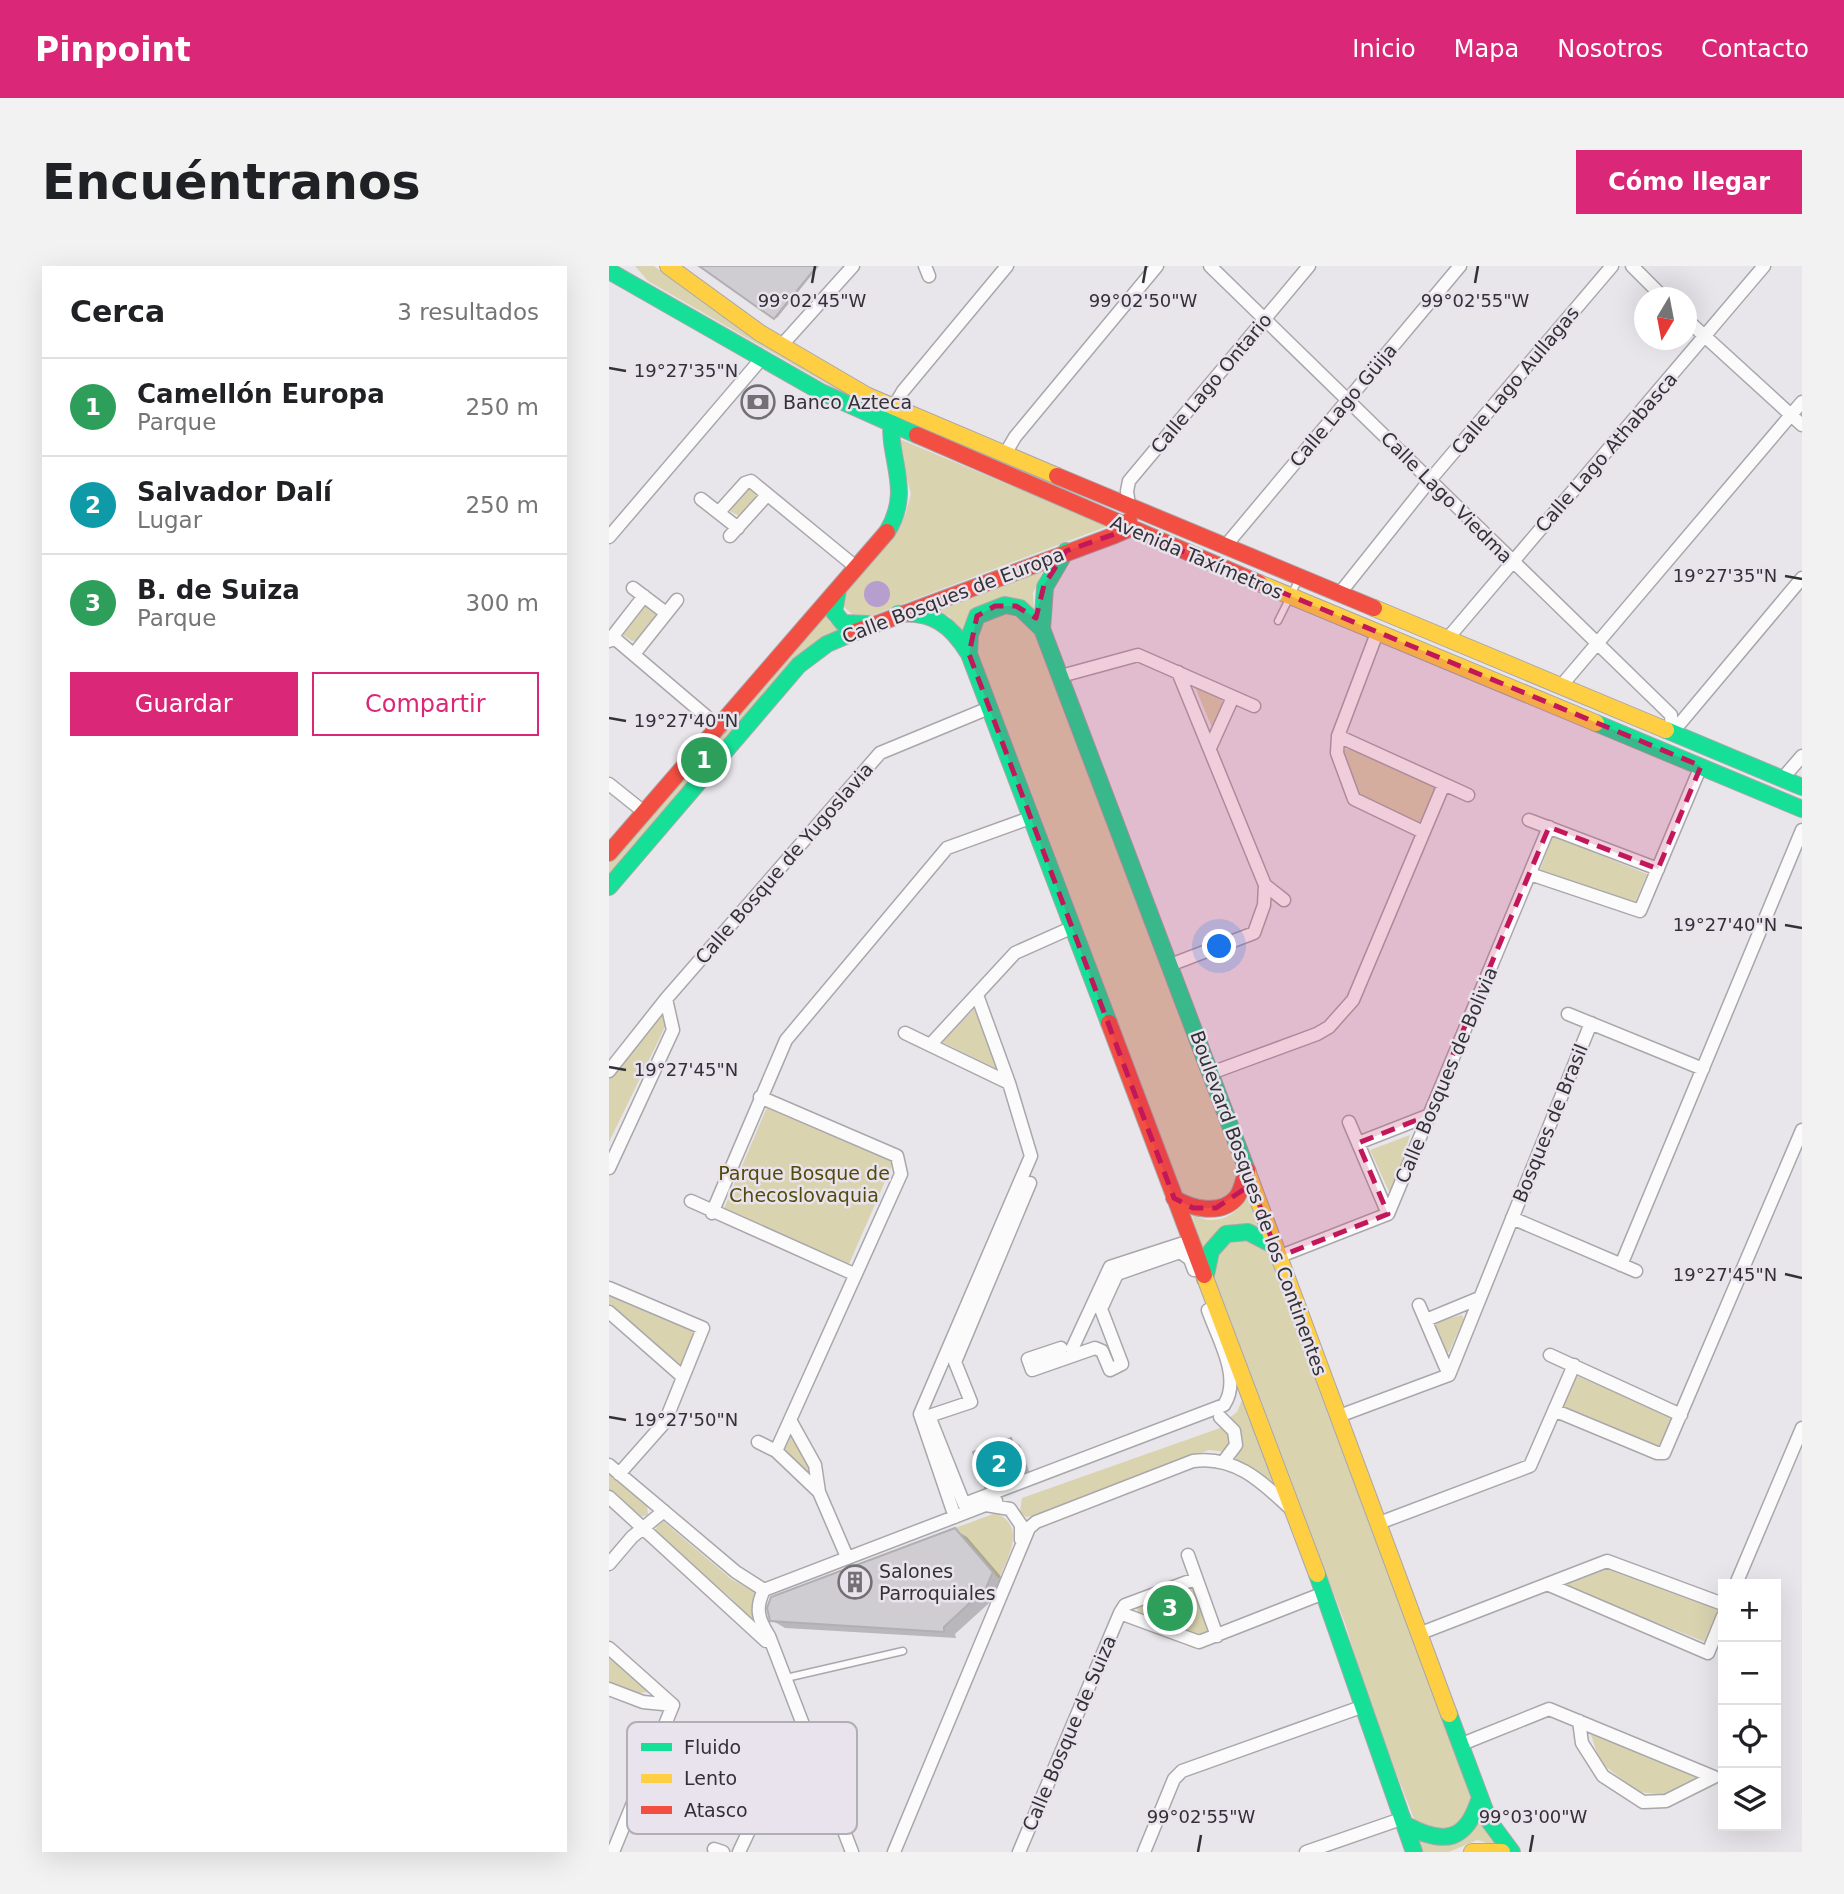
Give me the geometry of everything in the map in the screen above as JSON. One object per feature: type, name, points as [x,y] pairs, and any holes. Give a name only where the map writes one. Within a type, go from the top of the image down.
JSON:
[{"type":"street","name":"Avenida Taxímetros","points":[[667,266],[781,346],[837,381],[1005,454],[1227,544],[1802,787]]},
{"type":"street","points":[[781,346],[853,266]]},
{"type":"street","points":[[890,424],[894,406],[903,391],[1007,266]]},
{"type":"street","points":[[1005,454],[1015,437],[1157,266]]},
{"type":"street","name":"Calle Lago Viedma","points":[[1210,266],[1671,715],[1672,733]]},
{"type":"street","name":"Calle Lago Ontario","points":[[1129,506],[1129,481],[1309,266]]},
{"type":"street","name":"Calle Lago Güija","points":[[1227,544],[1460,266]]},
{"type":"street","name":"Calle Lago Aullagas","points":[[1340,593],[1430,480],[1612,266]]},
{"type":"street","points":[[1632,266],[1653,287]]},
{"type":"street","name":"Calle Lago Athabasca","points":[[1448,638],[1764,266]]},
{"type":"street","name":"Avenida Taxímetros","points":[[609,271],[821,392],[890,424],[1129,529],[1802,809]]},
{"type":"street","points":[[1697,330],[1802,425]]},
{"type":"street","points":[[609,537],[762,358]]},
{"type":"street","points":[[1561,686],[1802,402]]},
{"type":"street","name":"Calle Bosques de Europa","points":[[609,853],[876,548],[890,527],[901,495],[890,424]]},
{"type":"street","points":[[719,512],[748,481],[857,568]]},
{"type":"street","points":[[701,499],[719,512],[734,532],[767,495]]},
{"type":"street","points":[[1129,506],[1129,529]]},
{"type":"street","name":"Calle Bosques de Europa","points":[[609,887],[799,665],[827,644],[875,622],[1129,529]]},
{"type":"street","name":"Boulevard Bosques de los Continentes","points":[[1066,551],[1044,584],[1040,600],[1042,629],[1211,1073],[1489,1821],[1512,1852]]},
{"type":"street","points":[[1672,733],[1802,578]]},
{"type":"street","points":[[840,586],[833,604],[834,612],[843,623],[856,626],[875,622]]},
{"type":"street","points":[[666,612],[639,592],[611,639],[634,654],[720,728]]},
{"type":"street","points":[[634,654],[677,600]]},
{"type":"street","points":[[969,654],[970,635],[977,615],[996,606],[1016,606],[1030,614],[1042,629]]},
{"type":"street","points":[[898,614],[910,612],[944,620],[956,631],[969,654],[1324,1593],[1414,1852]]},
{"type":"street","points":[[1377,633],[1338,736],[1337,753],[1352,797],[1423,832]]},
{"type":"street","points":[[1061,676],[1138,655],[1254,706]]},
{"type":"street","points":[[1507,687],[1516,667]]},
{"type":"street","points":[[1170,965],[1254,933],[1264,905],[1265,885],[1178,672]]},
{"type":"street","points":[[1210,748],[1233,697]]},
{"type":"street","name":"Calle Bosque de Yugoslavia","points":[[609,1070],[666,999],[880,753],[989,708]]},
{"type":"street","points":[[1338,736],[1468,795]]},
{"type":"street","points":[[1782,779],[1802,756]]},
{"type":"street","points":[[1530,874],[1640,911],[1701,766]]},
{"type":"street","points":[[609,784],[644,813]]},
{"type":"street","points":[[1211,1073],[1317,1034],[1340,1017],[1353,1000],[1444,784]]},
{"type":"street","points":[[712,1213],[786,1040],[947,848],[1030,818]]},
{"type":"street","points":[[1529,820],[1658,869]]},
{"type":"street","name":"Calle Bosques de Bolivia","points":[[1388,1214],[1549,827]]},
{"type":"street","points":[[1621,1265],[1802,830]]},
{"type":"street","points":[[1265,885],[1284,900]]},
{"type":"street","points":[[931,1044],[1015,953],[1071,928]]},
{"type":"street","points":[[955,1517],[920,1414],[1031,1156],[1009,1083],[977,995]]},
{"type":"street","points":[[611,1160],[673,1030],[666,999]]},
{"type":"street","points":[[1568,1014],[1591,1023]]},
{"type":"street","name":"Bosques de Brasil","points":[[1449,1375],[1477,1299],[1591,1023],[1703,1069]]},
{"type":"street","points":[[905,1033],[1009,1083]]},
{"type":"street","points":[[760,1097],[897,1156],[901,1174],[776,1451]]},
{"type":"street","points":[[1358,1143],[1427,1116]]},
{"type":"street","points":[[1205,1284],[1211,1248],[1225,1234],[1242,1229],[1257,1234],[1276,1251],[1388,1214],[1349,1122]]},
{"type":"street","points":[[1556,1411],[1659,1454],[1665,1451],[1802,1130]]},
{"type":"street","points":[[1174,1198],[1193,1208],[1216,1208],[1238,1196],[1247,1169]]},
{"type":"street","points":[[1030,1183],[955,1362],[971,1402],[929,1416],[964,1504],[1212,1412],[1224,1405],[1231,1395],[1233,1382],[1190,1259],[1180,1252],[1117,1273],[1101,1309],[1122,1364],[1110,1370],[1102,1351],[1095,1348],[1032,1370],[1028,1359],[1106,1339]]},
{"type":"street","points":[[691,1201],[712,1213],[854,1275]]},
{"type":"street","name":"Bosques de Brasil","points":[[1512,1218],[1636,1271]]},
{"type":"street","points":[[1036,1362],[1066,1349],[1110,1266],[1190,1241]]},
{"type":"street","points":[[609,1288],[703,1328],[665,1422],[619,1474]]},
{"type":"street","points":[[1426,1320],[1477,1299]]},
{"type":"street","points":[[1092,1304],[1114,1361]]},
{"type":"street","points":[[1339,1416],[1449,1375],[1419,1305]]},
{"type":"street","points":[[609,1312],[683,1377]]},
{"type":"street","points":[[1550,1355],[1681,1415]]},
{"type":"street","points":[[920,1414],[962,1399],[945,1360]]},
{"type":"street","points":[[1379,1523],[1530,1466],[1574,1366]]},
{"type":"street","points":[[802,1722],[769,1636],[758,1619],[759,1600],[764,1590],[1220,1417],[1230,1410],[1236,1400],[1240,1372]]},
{"type":"street","points":[[1220,1417],[1234,1430],[1237,1445],[1224,1461]]},
{"type":"street","points":[[790,1420],[815,1465],[819,1492],[847,1557]]},
{"type":"street","points":[[1738,1579],[1802,1428]]},
{"type":"street","points":[[758,1442],[776,1451],[819,1492]]},
{"type":"street","points":[[894,1852],[1029,1528],[1036,1522],[1193,1461],[1224,1461],[1257,1477],[1291,1510]]},
{"type":"street","points":[[609,1465],[736,1572],[764,1590]]},
{"type":"street","points":[[609,1497],[771,1647]]},
{"type":"street","points":[[985,1505],[1010,1509],[1021,1525],[1021,1544]]},
{"type":"street","points":[[609,1564],[664,1511]]},
{"type":"street","points":[[1188,1555],[1217,1636]]},
{"type":"street","points":[[1421,1633],[1610,1561],[1718,1602]]},
{"type":"street","name":"Calle Bosque de Suiza","points":[[1019,1852],[1119,1613],[1125,1605],[1195,1579]]},
{"type":"street","points":[[1547,1584],[1708,1653],[1718,1628]]},
{"type":"street","name":"Calle Bosque de Suiza","points":[[1119,1613],[1194,1642],[1217,1636],[1324,1593]]},
{"type":"street","points":[[609,1648],[673,1705]]},
{"type":"street","points":[[609,1689],[643,1702],[673,1705]]},
{"type":"street","points":[[666,1722],[673,1705]]},
{"type":"street","points":[[1144,1852],[1174,1779],[1182,1771],[1364,1706]]},
{"type":"street","points":[[1462,1744],[1549,1709],[1579,1721],[1628,1741],[1714,1777],[1666,1801],[1643,1802],[1604,1776],[1582,1743],[1579,1721]]},
{"type":"street","points":[[1405,1821],[1421,1834],[1435,1838],[1462,1833],[1471,1824],[1480,1796]]},
{"type":"street","points":[[613,1852],[627,1818]]},
{"type":"street","points":[[1306,1852],[1405,1821]]},
{"type":"street","points":[[739,1852],[747,1834]]},
{"type":"street","points":[[845,1834],[852,1852]]},
{"type":"street","points":[[1472,1852],[1502,1852]]},
{"type":"lane","points":[[1278,621],[1300,577]]},
{"type":"lane","points":[[785,1678],[903,1651]]},
{"type":"highlighted area","points":[[1129,529],[1701,766],[1658,869],[1549,827],[1427,1116],[1358,1143],[1388,1214],[1278,1257],[1252,1184],[1216,1208],[1193,1208],[1174,1198],[969,654],[977,616],[995,606],[1016,606],[1036,618],[1044,585],[1066,551]]},
{"type":"green space","points":[[635,266],[654,266],[714,310],[856,395],[853,399],[648,281]]},
{"type":"green space","points":[[897,438],[1108,526],[873,615],[853,615],[842,605],[845,593],[905,515],[911,494]]},
{"type":"green space","points":[[751,487],[757,491],[755,500],[741,517],[730,511],[738,497]]},
{"type":"green space","points":[[1043,570],[1033,593],[1034,610],[1019,600],[963,633],[949,616],[931,612]]},
{"type":"green space","points":[[646,605],[656,612],[656,622],[642,640],[632,641],[622,634]]},
{"type":"green space","points":[[1010,610],[1029,620],[1239,1171],[1236,1186],[1222,1201],[1191,1201],[1182,1192],[974,648],[975,636],[988,617]]},
{"type":"green space","points":[[828,611],[829,622],[843,630],[820,641],[609,878],[609,862]]},
{"type":"green space","points":[[1193,682],[1220,695],[1223,704],[1213,730]]},
{"type":"green space","points":[[1352,748],[1434,784],[1435,792],[1419,824],[1357,797],[1342,750]]},
{"type":"green space","points":[[1553,836],[1647,874],[1634,905],[1540,870]]},
{"type":"green space","points":[[974,1009],[999,1070],[942,1042]]},
{"type":"green space","points":[[661,1013],[666,1025],[609,1142],[609,1073]]},
{"type":"green space","name":"Parque Bosque de Checoslovaquia","points":[[767,1107],[894,1161],[849,1264],[723,1211]]},
{"type":"green space","points":[[1410,1135],[1391,1196],[1370,1150]]},
{"type":"green space","points":[[1248,1197],[1261,1233],[1254,1229],[1203,1251],[1192,1215],[1209,1220],[1223,1218],[1236,1210]]},
{"type":"green space","points":[[1252,1235],[1269,1253],[1416,1650],[1473,1789],[1471,1801],[1460,1820],[1443,1831],[1424,1828],[1414,1819],[1367,1697],[1346,1626],[1212,1271],[1219,1245]]},
{"type":"green space","points":[[609,1291],[696,1332],[681,1367],[609,1307]]},
{"type":"green space","points":[[1462,1315],[1464,1319],[1449,1352],[1443,1353],[1433,1330],[1437,1322]]},
{"type":"green space","points":[[1577,1376],[1669,1414],[1674,1424],[1663,1448],[1563,1407],[1567,1389]]},
{"type":"green space","points":[[1242,1400],[1283,1499],[1235,1461],[1239,1449],[1239,1432],[1228,1419],[1237,1412]]},
{"type":"green space","points":[[1223,1427],[1228,1430],[1232,1443],[1226,1452],[1209,1450],[1034,1516],[1026,1517],[1020,1512],[1022,1498]]},
{"type":"green space","points":[[791,1431],[810,1467],[808,1476],[779,1452]]},
{"type":"green space","points":[[609,1472],[647,1505],[648,1515],[638,1517],[609,1491]]},
{"type":"green space","points":[[996,1513],[1011,1526],[1013,1534],[1013,1543],[999,1579],[955,1528]]},
{"type":"green space","points":[[663,1521],[731,1579],[755,1592],[752,1621],[732,1599],[657,1534],[656,1528]]},
{"type":"green space","points":[[1605,1567],[1718,1608],[1718,1619],[1708,1643],[1561,1585]]},
{"type":"green space","points":[[1190,1584],[1194,1587],[1209,1627],[1207,1633],[1193,1637],[1138,1612],[1135,1604]]},
{"type":"green space","points":[[609,1657],[648,1692],[632,1694],[609,1685]]},
{"type":"green space","points":[[1590,1732],[1701,1777],[1666,1795],[1638,1792],[1600,1762]]},
{"type":"green space","points":[[1479,1821],[1499,1847],[1477,1840],[1449,1852],[1421,1852],[1420,1838]]},
{"type":"shaded area","points":[[877,581],[886,585],[890,594],[886,603],[877,607],[868,603],[864,594],[868,585]]},
{"type":"building","points":[[699,266],[817,266],[774,319]]},
{"type":"building","points":[[1011,1438],[1024,1472],[985,1487],[973,1452]]},
{"type":"building","name":"Salones Parroquiales","points":[[955,1528],[993,1572],[986,1588],[944,1627],[944,1632],[770,1621],[767,1608],[771,1597]]},
{"type":"traffic: fast","points":[[609,271],[821,392],[917,435]]},
{"type":"traffic: fast","points":[[887,532],[895,516],[899,487],[892,446],[892,415]]},
{"type":"traffic: fast","points":[[1066,551],[1045,587],[1042,629],[1248,1173]]},
{"type":"traffic: fast","points":[[838,590],[834,612],[843,623],[868,624]]},
{"type":"traffic: fast","points":[[969,654],[970,635],[977,616],[1005,605],[1020,608],[1042,629]]},
{"type":"traffic: fast","points":[[898,614],[921,615],[940,622],[955,635],[969,654],[1109,1023]]},
{"type":"traffic: fast","points":[[609,887],[799,665],[827,644],[855,632]]},
{"type":"traffic: fast","points":[[1596,723],[1802,809]]},
{"type":"traffic: fast","points":[[1666,730],[1802,787]]},
{"type":"traffic: fast","points":[[1205,1279],[1211,1251],[1226,1234],[1248,1232],[1273,1245]]},
{"type":"traffic: fast","points":[[1317,1574],[1414,1852]]},
{"type":"traffic: fast","points":[[1449,1714],[1489,1821],[1512,1852]]},
{"type":"traffic: fast","points":[[1406,1825],[1432,1836],[1453,1835],[1468,1823],[1480,1797]]},
{"type":"traffic: slow","points":[[668,266],[760,333],[866,395],[1057,476]]},
{"type":"traffic: slow","points":[[1259,583],[1596,723]]},
{"type":"traffic: slow","points":[[1374,608],[1666,730]]},
{"type":"traffic: slow","points":[[1248,1173],[1449,1714]]},
{"type":"traffic: slow","points":[[1204,1275],[1317,1574]]},
{"type":"traffic: slow","points":[[1472,1852],[1502,1852]]},
{"type":"traffic: jam","points":[[917,435],[1259,583]]},
{"type":"traffic: jam","points":[[1057,476],[1374,608]]},
{"type":"traffic: jam","points":[[855,632],[1115,535],[1129,529],[1129,521]]},
{"type":"traffic: jam","points":[[609,853],[887,532]]},
{"type":"traffic: jam","points":[[1109,1023],[1204,1275]]},
{"type":"traffic: jam","points":[[1174,1198],[1198,1208],[1223,1207],[1237,1197],[1247,1170]]},
{"type":"place","name":"Banco Azteca","points":[[758,402]]},
{"type":"place","name":"Camellón Europa","points":[[704,760]]},
{"type":"place","name":"Salvador Dalí","points":[[999,1464]]},
{"type":"place","name":"Salones Parroquiales","points":[[855,1582]]},
{"type":"place","name":"B. de Suiza","points":[[1170,1608]]}]
